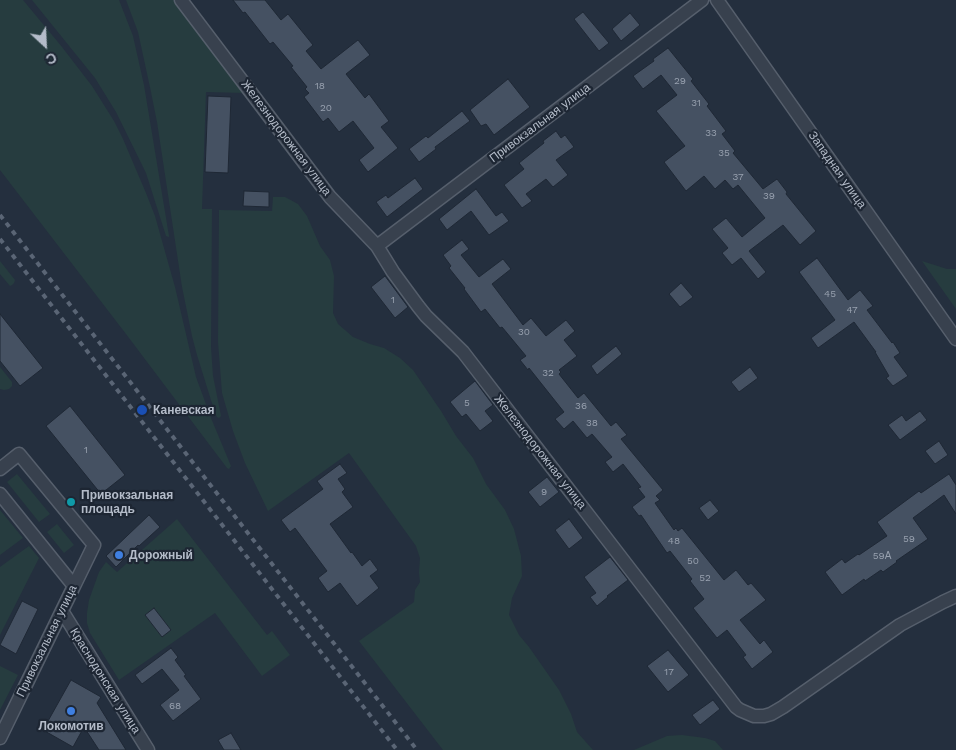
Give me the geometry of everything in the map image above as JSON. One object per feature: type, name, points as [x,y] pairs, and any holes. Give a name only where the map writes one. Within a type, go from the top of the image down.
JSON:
[{"type":"street","name":"Железнодорожная улица","points":[[181,0],[330,197],[378,246],[393,272],[426,316],[463,352],[740,710],[754,716],[772,714],[900,625],[956,596]]},
{"type":"street","name":"Привокзальная улица","points":[[378,246],[702,0]]},
{"type":"street","name":"Западная улица","points":[[717,0],[956,339]]},
{"type":"street","name":"Привокзальная улица","points":[[0,469],[19,454],[94,545],[0,738]]},
{"type":"street","points":[[0,494],[74,586]]},
{"type":"street","name":"Краснодонская улица","points":[[62,611],[148,750]]},
{"type":"green space","points":[[0,0],[23,0],[92,86],[123,139],[155,216],[175,287],[196,377],[231,466],[229,469],[0,170]]},
{"type":"green space","points":[[32,0],[119,0],[133,36],[144,85],[169,237],[166,236],[146,173],[116,112],[95,78]]},
{"type":"green space","points":[[126,0],[175,0],[245,93],[206,92],[202,209],[212,209],[211,347],[213,376],[221,416],[219,418],[215,413],[192,336],[182,287],[157,122],[138,32]]},
{"type":"green space","points":[[273,197],[285,197],[298,204],[307,216],[320,246],[330,260],[334,276],[333,313],[338,324],[353,337],[384,348],[400,358],[413,370],[456,436],[473,458],[486,484],[505,510],[514,529],[521,556],[522,576],[512,598],[509,615],[519,635],[559,690],[571,714],[577,732],[593,750],[443,750],[359,641],[414,602],[415,590],[420,582],[420,558],[416,546],[349,453],[268,511],[245,463],[222,393],[218,342],[219,210],[272,211]]},
{"type":"green space","points":[[0,261],[15,280],[10,286],[0,274]]},
{"type":"green space","points":[[922,261],[947,269],[956,269],[956,309]]},
{"type":"green space","points":[[0,367],[12,382],[12,386],[9,389],[0,389]]},
{"type":"green space","points":[[17,474],[50,514],[39,522],[7,482]]},
{"type":"green space","points":[[0,510],[23,538],[0,555]]},
{"type":"green space","points":[[177,519],[267,635],[272,631],[290,655],[262,676],[215,613],[119,680],[90,633],[87,623],[89,600],[99,572],[106,562],[117,572]]},
{"type":"green space","points":[[57,524],[74,545],[64,553],[47,532]]},
{"type":"green space","points":[[29,546],[39,558],[0,635],[0,567]]},
{"type":"green space","points":[[0,666],[18,675],[0,710]]},
{"type":"green space","points":[[682,735],[715,741],[723,750],[634,750],[667,736]]},
{"type":"building","points":[[233,0],[265,0],[281,20],[288,14],[313,45],[306,51],[321,69],[358,40],[370,55],[346,74],[365,98],[369,94],[389,121],[381,127],[398,148],[368,172],[359,160],[374,148],[353,121],[339,132],[328,118],[323,122],[304,97],[309,93],[305,89],[307,87],[291,67],[293,66],[273,42],[270,44]]},
{"type":"building","points":[[583,12],[609,43],[599,51],[574,19]]},
{"type":"building","points":[[630,13],[640,25],[621,41],[612,29]]},
{"type":"building","points":[[668,48],[693,79],[691,81],[709,104],[707,106],[726,131],[722,134],[735,151],[733,153],[763,189],[777,179],[787,192],[786,194],[816,231],[800,245],[783,225],[749,251],[766,272],[758,279],[741,258],[732,265],[722,253],[728,248],[712,229],[726,218],[742,237],[765,218],[738,185],[733,189],[725,180],[715,189],[704,176],[686,191],[664,162],[685,146],[656,111],[677,95],[661,75],[643,89],[633,76]]},
{"type":"building","points":[[508,79],[530,107],[494,135],[486,124],[481,126],[470,110]]},
{"type":"building","points":[[208,96],[231,97],[228,173],[205,172]]},
{"type":"building","points":[[462,111],[470,121],[435,147],[436,149],[419,162],[409,149],[426,136],[428,138]]},
{"type":"building","points":[[556,131],[561,138],[565,135],[574,147],[556,160],[568,175],[553,187],[546,179],[526,194],[532,201],[522,208],[504,185],[524,169],[519,163]]},
{"type":"building","points":[[415,178],[423,189],[387,217],[376,202],[386,195],[388,198]]},
{"type":"building","points":[[476,189],[496,216],[502,212],[509,221],[489,235],[471,211],[447,230],[439,219]]},
{"type":"building","points":[[244,191],[269,192],[269,207],[243,206]]},
{"type":"building","points":[[462,240],[469,249],[461,255],[479,277],[503,259],[511,269],[492,284],[523,325],[531,318],[546,336],[566,320],[575,331],[564,340],[577,356],[559,370],[561,372],[559,374],[578,398],[584,393],[611,426],[616,422],[627,435],[621,439],[663,490],[656,496],[660,500],[655,503],[674,530],[676,528],[678,531],[682,528],[724,580],[736,570],[748,585],[751,583],[766,600],[740,620],[760,644],[764,640],[773,652],[752,669],[743,657],[746,655],[727,630],[717,638],[693,608],[704,599],[690,581],[692,579],[670,551],[667,553],[641,515],[639,516],[632,507],[645,497],[638,488],[641,487],[623,464],[613,472],[605,462],[612,457],[592,434],[587,438],[573,421],[564,429],[555,419],[564,412],[529,368],[528,370],[520,360],[526,356],[485,309],[481,312],[449,268],[451,266],[443,255]]},
{"type":"building","points":[[817,258],[848,300],[860,290],[873,306],[867,310],[900,353],[894,357],[908,376],[893,386],[886,378],[889,376],[876,352],[854,322],[818,348],[811,338],[835,320],[799,272]]},
{"type":"building","points":[[385,276],[408,307],[395,318],[371,287]]},
{"type":"building","points":[[681,283],[693,297],[680,307],[669,294]]},
{"type":"building","points":[[0,314],[43,368],[20,386],[0,361]]},
{"type":"building","points":[[616,346],[622,354],[597,375],[591,366]]},
{"type":"building","points":[[750,367],[758,378],[739,392],[731,382]]},
{"type":"building","points":[[475,381],[493,405],[485,411],[493,421],[480,431],[466,414],[462,417],[450,402]]},
{"type":"building","points":[[70,406],[125,475],[101,494],[46,426]]},
{"type":"building","points":[[920,411],[927,420],[900,440],[888,425],[902,415],[906,421]]},
{"type":"building","points":[[939,441],[948,455],[935,464],[925,451]]},
{"type":"building","points":[[340,464],[347,473],[338,479],[345,489],[342,492],[353,507],[330,524],[362,566],[370,559],[378,570],[370,576],[379,588],[357,606],[340,583],[328,592],[318,578],[327,571],[295,528],[290,532],[281,520],[323,489],[317,481]]},
{"type":"building","points":[[949,474],[956,485],[956,514],[944,495],[913,518],[928,539],[883,572],[881,570],[865,581],[864,579],[842,595],[825,572],[842,559],[845,563],[887,536],[877,522],[919,491],[921,493]]},
{"type":"building","points":[[547,477],[559,492],[540,507],[528,492]]},
{"type":"building","points":[[710,500],[719,511],[708,520],[699,508]]},
{"type":"building","points":[[149,515],[160,527],[116,567],[106,556]]},
{"type":"building","points":[[569,519],[583,538],[569,549],[555,530]]},
{"type":"building","points":[[610,557],[628,580],[597,606],[590,597],[596,593],[584,577]]},
{"type":"building","points":[[22,601],[38,609],[16,654],[0,645]]},
{"type":"building","points":[[154,608],[171,630],[162,637],[145,615]]},
{"type":"building","points":[[171,648],[178,657],[175,660],[186,675],[184,676],[201,699],[173,721],[160,705],[179,690],[162,669],[142,684],[135,675]]},
{"type":"building","points":[[668,650],[689,675],[668,692],[647,666]]},
{"type":"building","points":[[71,680],[101,697],[97,703],[126,750],[99,750],[84,727],[73,747],[43,730]]},
{"type":"building","points":[[713,700],[720,709],[700,725],[692,715]]},
{"type":"building","points":[[231,733],[241,750],[224,750],[218,740]]},
{"type":"railway","points":[[0,215],[417,750]]},
{"type":"railway","points":[[0,239],[397,750]]},
{"type":"place","name":"Каневская","points":[[142,410]]},
{"type":"place","name":"Привокзальная площадь","points":[[71,502]]},
{"type":"place","name":"Дорожный","points":[[119,555]]},
{"type":"place","name":"Локомотив","points":[[71,711]]}]
